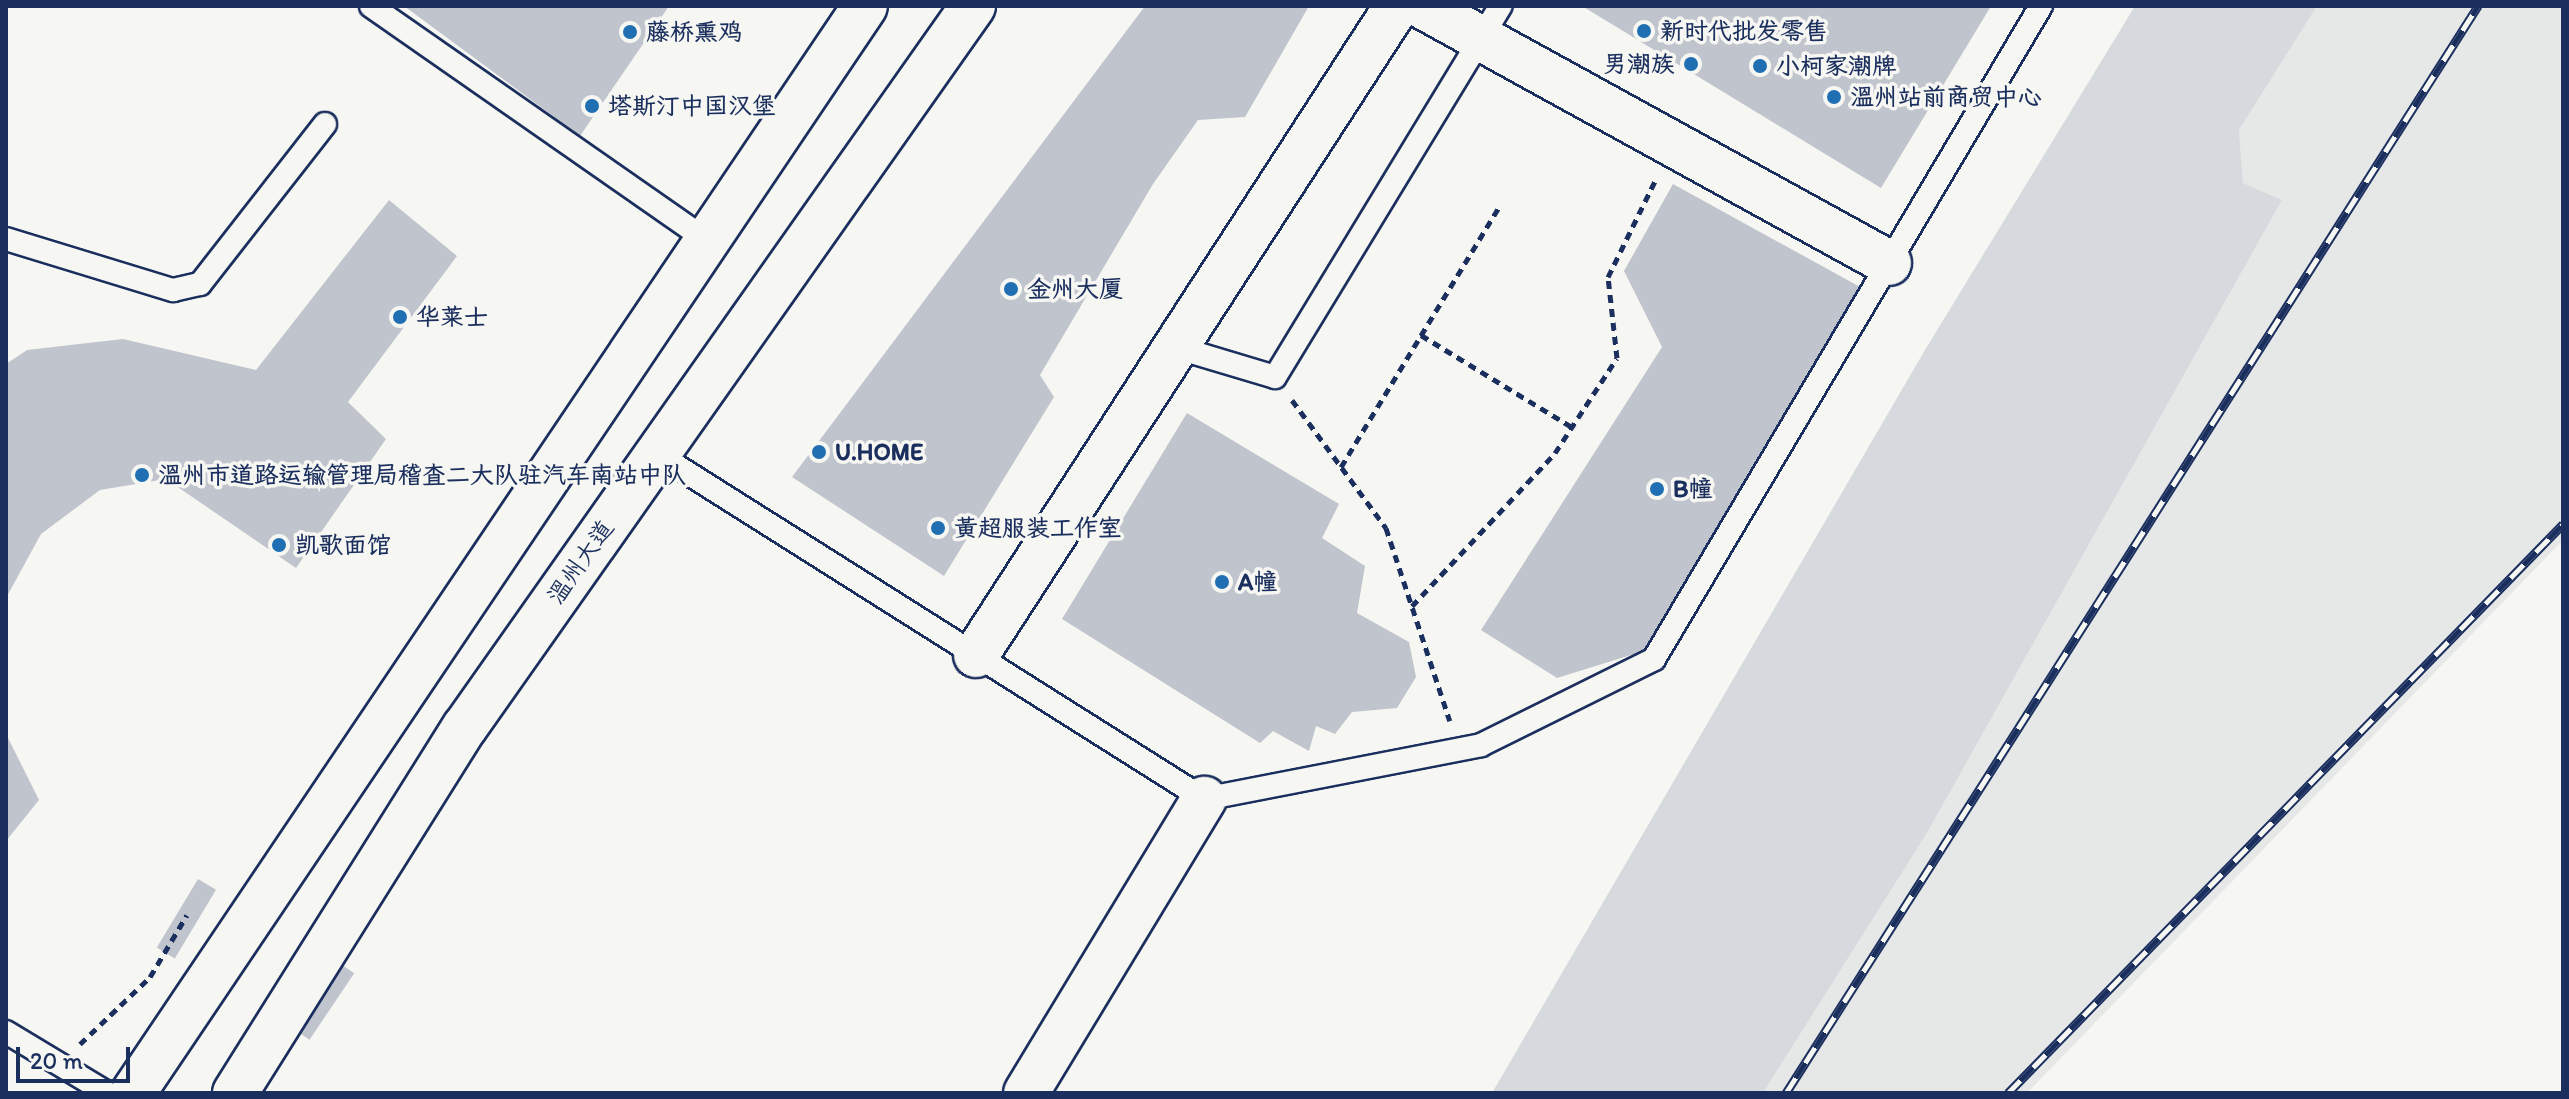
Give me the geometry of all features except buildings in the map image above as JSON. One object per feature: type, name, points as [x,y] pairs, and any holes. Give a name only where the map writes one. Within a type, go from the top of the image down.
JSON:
[{"type":"main road","points":[[133,1093],[704,238],[865,6]]},
{"type":"main road","name":"温州大道","points":[[235,1093],[465,727],[973,6]]},
{"type":"main road","points":[[976,655],[1397,6]]},
{"type":"main road","points":[[1422,6],[1491,22],[1673,144],[1889,263]]},
{"type":"main road","points":[[1026,1093],[1204,799]]},
{"type":"lane","points":[[371,6],[704,238]]},
{"type":"lane","points":[[656,453],[1204,799],[1459,749],[1654,659],[2041,6]]},
{"type":"lane","points":[[1175,347],[1275,377],[1491,22]]},
{"type":"lane","points":[[6,239],[173,290],[200,284],[325,124]]},
{"type":"lane","points":[[6,1032],[107,1093]]},
{"type":"path","points":[[1412,606],[1572,427],[1617,358],[1608,277],[1673,144]]},
{"type":"path","points":[[1341,467],[1500,206]]},
{"type":"path","points":[[1421,335],[1572,427]]},
{"type":"path","points":[[1275,377],[1386,528],[1459,749]]},
{"type":"path","points":[[59,1064],[150,977],[187,915]]},
{"type":"shaded area","points":[[2135,6],[2317,6],[2239,130],[2243,183],[2282,200],[1927,833],[1763,1093],[1492,1093],[1925,350]]},
{"type":"shaded area","points":[[2317,6],[2563,6],[2563,540],[2027,1093],[1763,1093],[1927,833],[2282,200],[2243,183],[2239,130]]},
{"type":"railway","points":[[1786,1093],[2478,6]]},
{"type":"railway","points":[[2008,1093],[2563,524]]},
{"type":"place","name":"新时代批发零售","points":[[1644,31]]},
{"type":"place","name":"藤桥熏鸡","points":[[630,32]]},
{"type":"place","name":"男潮族","points":[[1691,64]]},
{"type":"place","name":"小柯家潮牌","points":[[1760,66]]},
{"type":"place","name":"温州站前商贸中心","points":[[1834,97]]},
{"type":"place","name":"塔斯汀中国汉堡","points":[[592,106]]},
{"type":"place","name":"金州大厦","points":[[1011,289]]},
{"type":"place","name":"华莱士","points":[[400,317]]},
{"type":"place","name":"U.HOME","points":[[819,452]]},
{"type":"place","name":"温州市道路运输管理局稽查二大队驻汽车南站中队","points":[[142,475]]},
{"type":"place","name":"B幢","points":[[1657,489]]},
{"type":"place","name":"黄超服装工作室","points":[[938,528]]},
{"type":"place","name":"凯歌面馆","points":[[279,545]]},
{"type":"place","name":"A幢","points":[[1222,582]]}]
